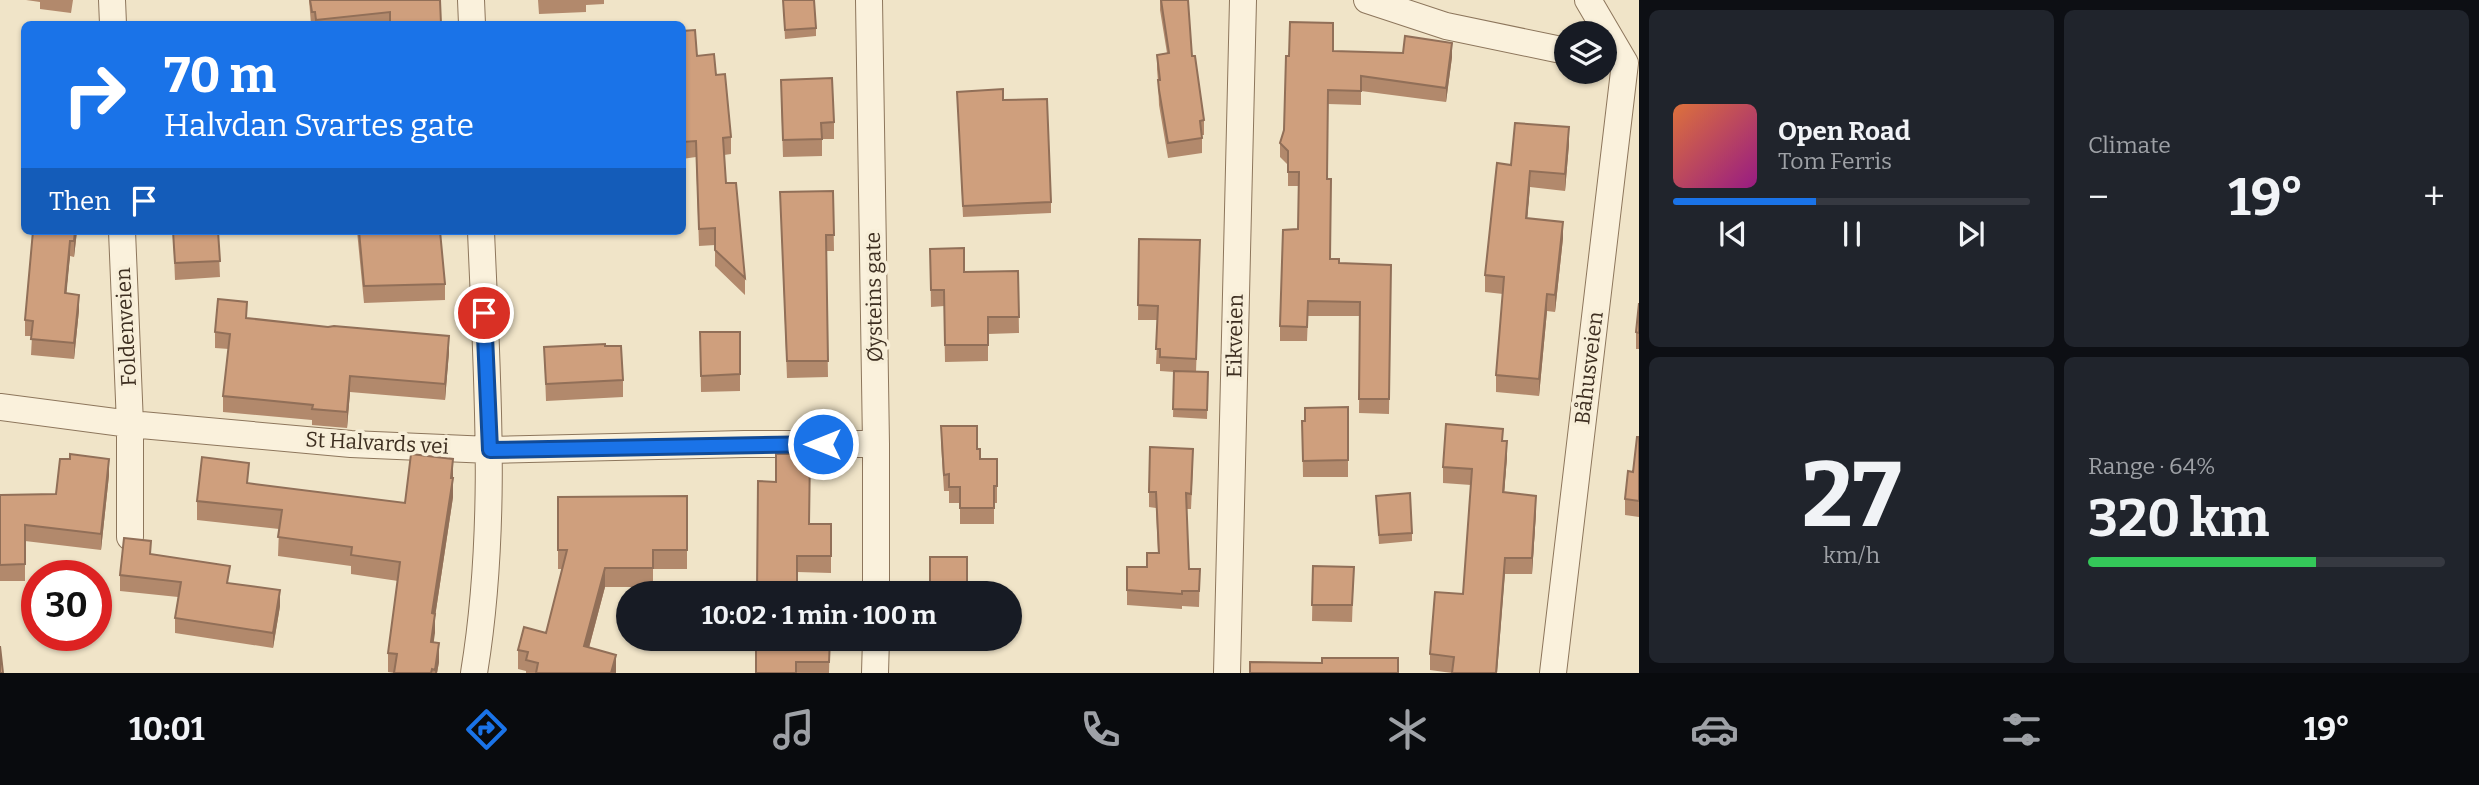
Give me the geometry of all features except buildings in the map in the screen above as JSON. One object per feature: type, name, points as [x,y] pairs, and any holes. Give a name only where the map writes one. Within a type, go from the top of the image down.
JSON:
[{"type":"street","points":[[112,0],[113,21]]},
{"type":"street","points":[[471,0],[472,21]]},
{"type":"street","name":"Øysteins gate","points":[[869,0],[876,581]]},
{"type":"street","name":"Eikveien","points":[[1227,673],[1242,0]]},
{"type":"street","points":[[1367,0],[1446,26],[1554,48]]},
{"type":"street","points":[[1588,0],[1623,63]]},
{"type":"street","name":"Båhusveien","points":[[1553,673],[1623,63]]},
{"type":"street","name":"Foldenveien","points":[[122,235],[130,424]]},
{"type":"street","points":[[474,673],[485,577],[490,450],[481,235]]},
{"type":"street","name":"St Halvards vei","points":[[0,407],[130,424],[351,443],[490,450],[876,444]]},
{"type":"street","points":[[130,424],[131,537]]},
{"type":"street","points":[[876,651],[876,673]]},
{"type":"route","points":[[484,313],[490,450],[823,444]]}]
